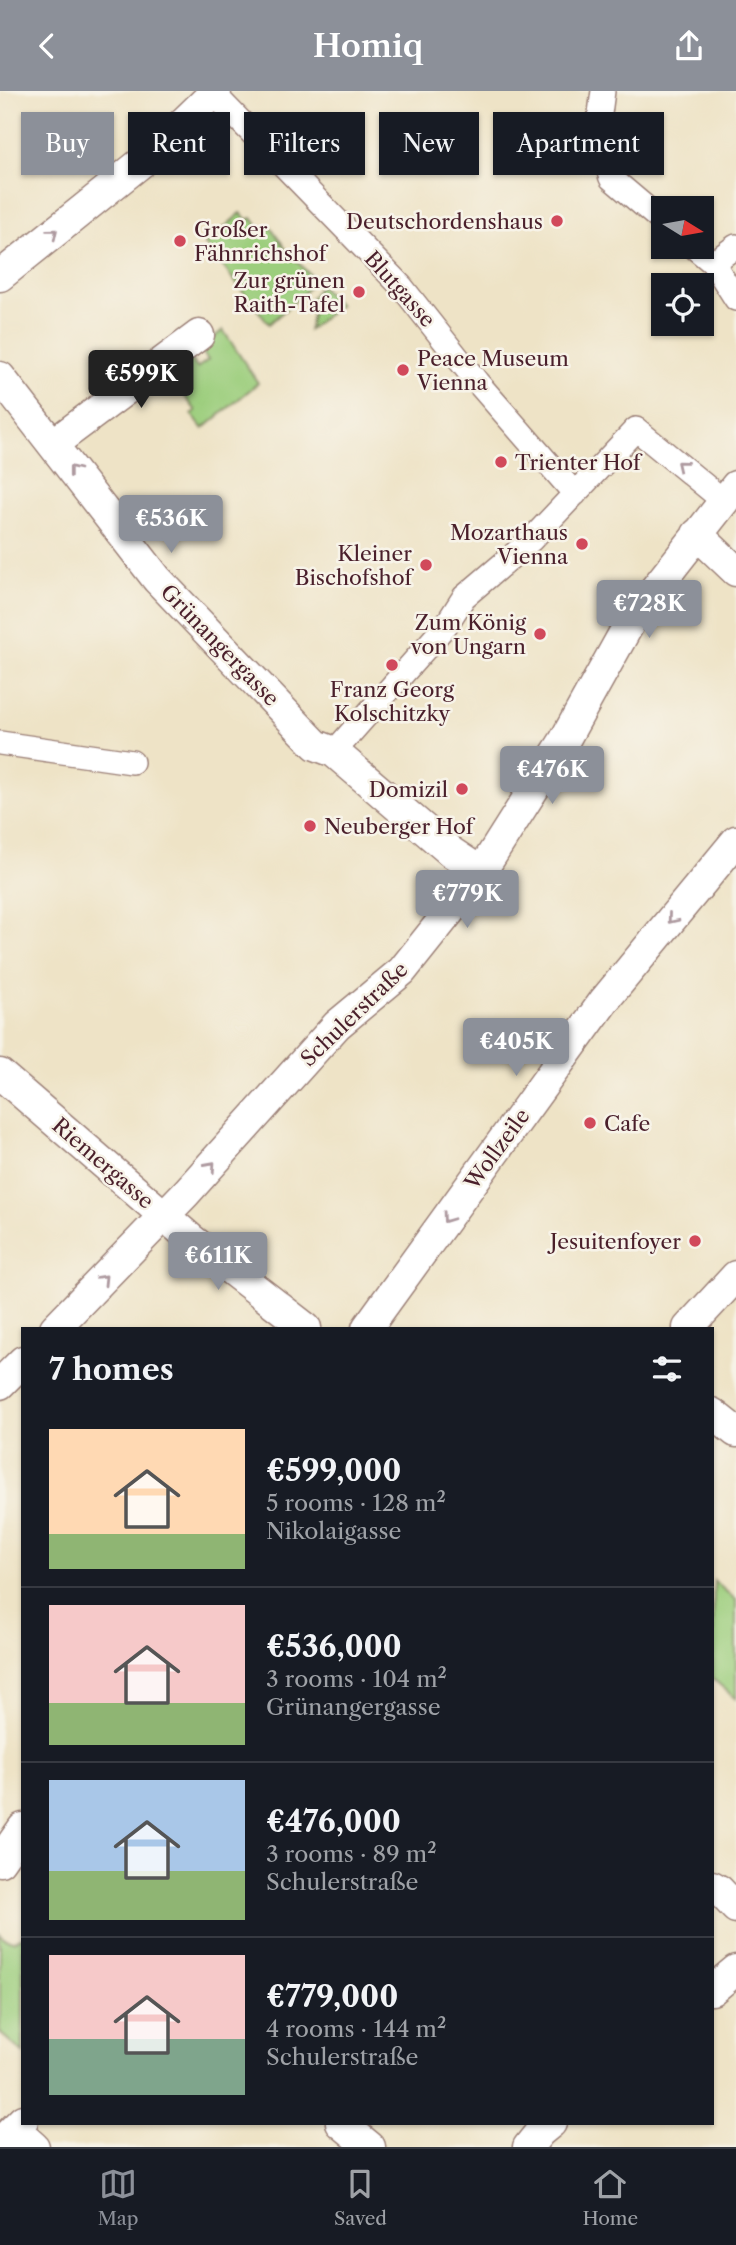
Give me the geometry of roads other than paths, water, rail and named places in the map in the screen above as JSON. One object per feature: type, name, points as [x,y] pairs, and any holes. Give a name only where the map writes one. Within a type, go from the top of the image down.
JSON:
[{"type":"street","points":[[603,91],[597,137],[611,178],[651,212]]},
{"type":"street","points":[[0,276],[147,158],[215,92]]},
{"type":"street","name":"Blutgasse","points":[[215,92],[401,286],[477,381],[575,494]]},
{"type":"street","points":[[713,263],[736,246]]},
{"type":"street","points":[[708,259],[736,299]]},
{"type":"street","points":[[53,444],[200,335]]},
{"type":"street","name":"Grünangergasse","points":[[0,377],[157,579],[316,745],[334,752],[451,852],[481,872]]},
{"type":"street","points":[[334,752],[446,625],[464,597],[531,540],[636,429],[731,494]]},
{"type":"street","name":"Schulerstraße","points":[[56,1327],[164,1216],[337,1025],[402,971],[481,872],[564,741],[632,617],[731,494]]},
{"type":"street","points":[[697,534],[736,571]]},
{"type":"street","points":[[0,743],[132,762]]},
{"type":"street","name":"Wollzeile","points":[[368,1327],[604,1001],[736,841]]},
{"type":"street","name":"Riemergasse","points":[[0,1074],[191,1239],[305,1327]]},
{"type":"street","points":[[689,1327],[736,1276]]},
{"type":"street","points":[[0,1384],[21,1363]]},
{"type":"street","points":[[714,1887],[736,1908]]},
{"type":"street","points":[[714,1988],[736,1970]]},
{"type":"street","points":[[343,2125],[370,2147]]},
{"type":"street","points":[[528,2147],[549,2125]]},
{"type":"place","name":"Deutschordenshaus","points":[[557,221]]},
{"type":"place","name":"Großer Fähnrichshof","points":[[180,241]]},
{"type":"place","name":"Zur grünen Raith-Tafel","points":[[359,292]]},
{"type":"place","name":"Peace Museum Vienna","points":[[403,370]]},
{"type":"place","name":"Trienter Hof","points":[[501,462]]},
{"type":"place","name":"Mozarthaus Vienna","points":[[582,544]]},
{"type":"place","name":"Kleiner Bischofshof","points":[[426,565]]},
{"type":"place","name":"Zum König von Ungarn","points":[[540,634]]},
{"type":"place","name":"Franz Georg Kolschitzky","points":[[392,665]]},
{"type":"place","name":"Domizil","points":[[462,789]]},
{"type":"place","name":"Neuberger Hof","points":[[310,826]]},
{"type":"place","name":"Cafe","points":[[590,1123]]},
{"type":"place","name":"Jesuitenfoyer","points":[[695,1241]]}]
